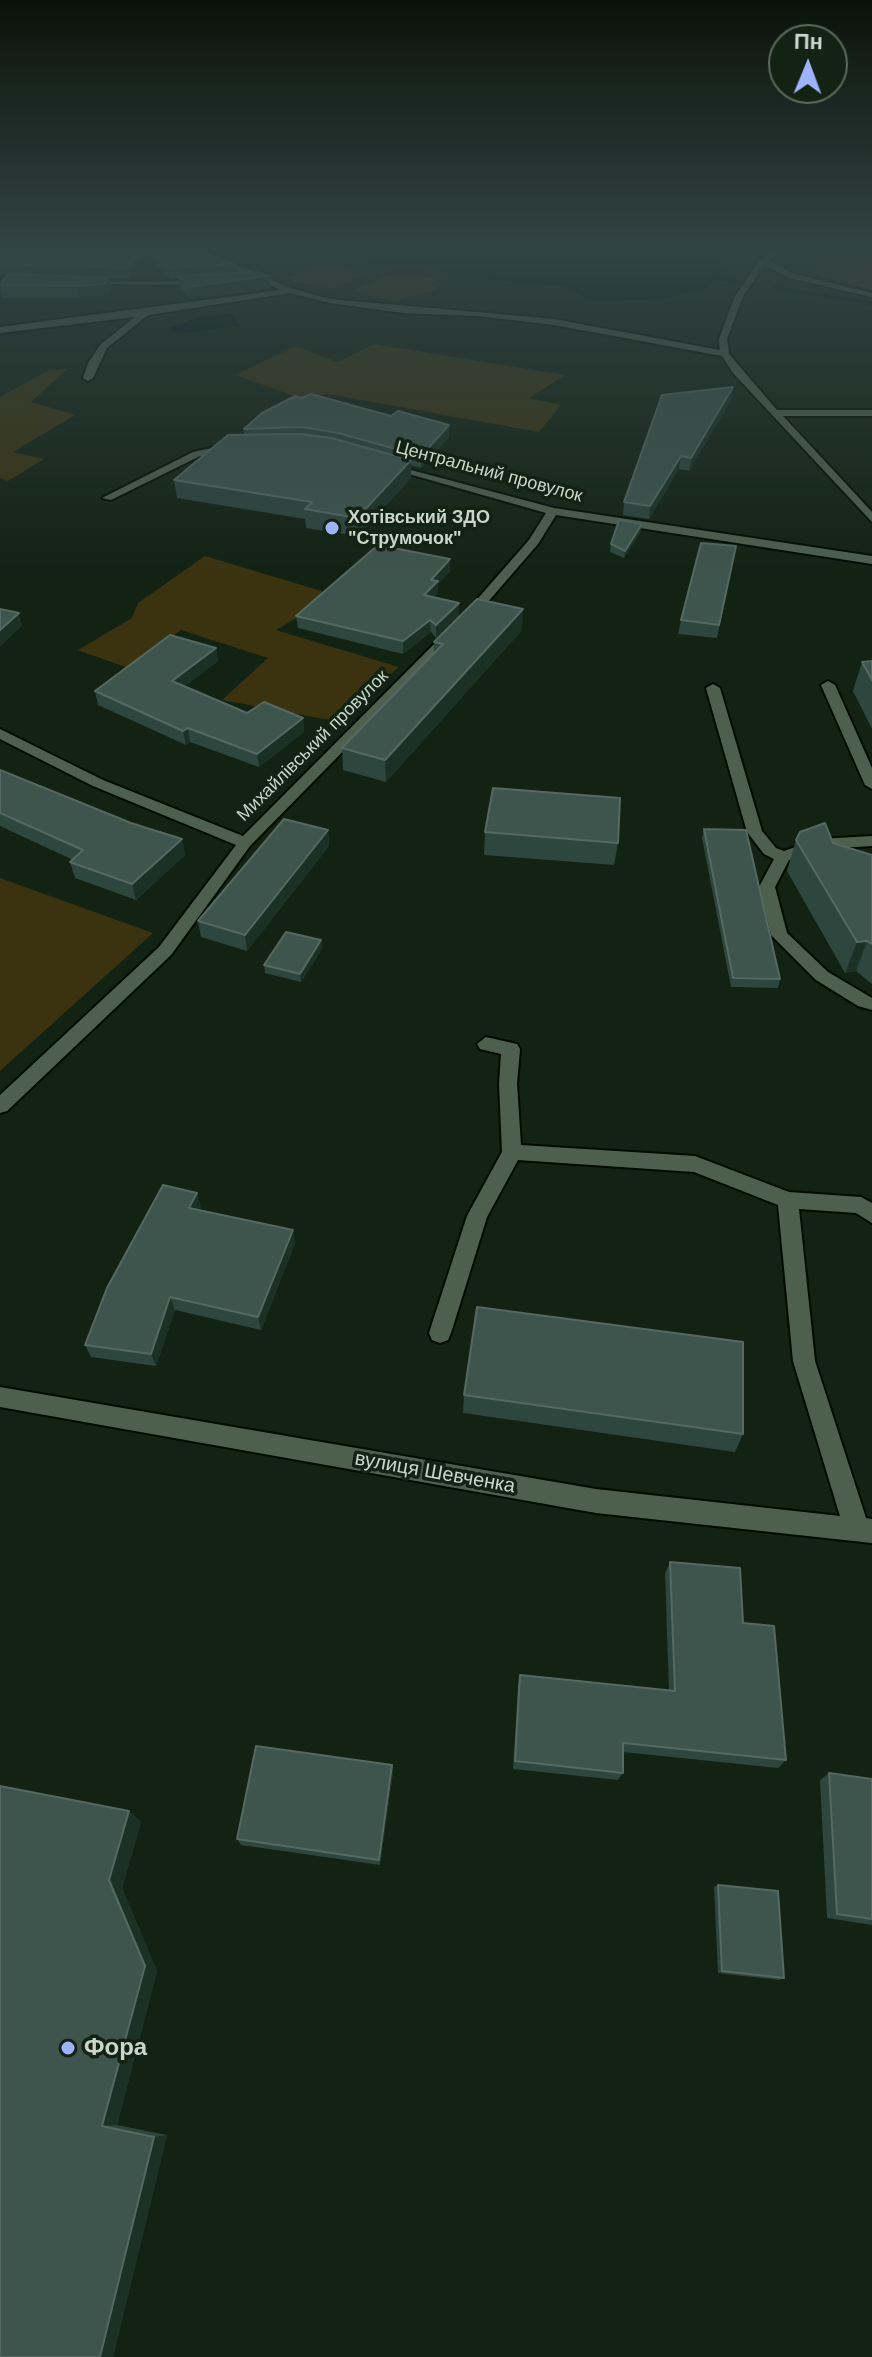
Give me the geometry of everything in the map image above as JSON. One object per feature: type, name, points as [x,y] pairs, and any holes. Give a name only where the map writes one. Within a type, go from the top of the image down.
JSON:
[{"type":"street","points":[[88,378],[97,357]]},
{"type":"street","points":[[727,357],[736,371],[778,413],[872,519]]},
{"type":"street","points":[[778,413],[872,413]]},
{"type":"street","points":[[107,498],[197,454],[243,446]]},
{"type":"street","name":"Центральний провулок","points":[[377,462],[553,511],[872,560]]},
{"type":"street","name":"Михайлівський провулок","points":[[0,733],[98,783],[245,843],[470,615],[534,542],[553,511]]},
{"type":"street","points":[[828,685],[872,785]]},
{"type":"street","points":[[713,688],[755,832],[770,851],[783,857]]},
{"type":"street","points":[[872,841],[819,844],[783,857],[767,887],[779,935],[822,976],[872,1004]]},
{"type":"street","points":[[0,1106],[165,951],[245,843]]},
{"type":"street","points":[[440,1333],[477,1216],[512,1152],[508,1084],[511,1049],[486,1044]]},
{"type":"street","points":[[512,1152],[695,1164],[788,1200],[868,1203]]},
{"type":"street","points":[[788,1200],[804,1361],[864,1531]]},
{"type":"street","name":"вулиця Шевченка","points":[[0,1397],[596,1501],[864,1531]]},
{"type":"shaded area","points":[[273,357],[324,357],[337,362],[347,357],[454,357],[565,375],[529,398],[561,405],[539,432],[328,394],[303,399],[235,375]]},
{"type":"shaded area","points":[[67,369],[31,402],[75,415],[13,452],[44,459],[8,481],[0,478],[0,397],[49,370]]},
{"type":"shaded area","points":[[205,556],[335,595],[276,630],[399,667],[335,721],[222,700],[268,658],[181,630],[128,668],[78,650],[132,618],[138,603]]},
{"type":"shaded area","points":[[0,878],[153,933],[0,1071]]},
{"type":"building","points":[[733,387],[691,458],[681,456],[650,506],[624,502],[662,395]]},
{"type":"building","points":[[311,394],[391,416],[398,411],[449,425],[421,456],[338,433],[302,427],[244,429],[262,413],[295,396],[302,398]]},
{"type":"building","points":[[300,434],[331,438],[411,460],[357,518],[305,509],[312,502],[174,480],[228,435]]},
{"type":"building","points":[[619,520],[642,524],[625,551],[611,544]]},
{"type":"building","points":[[701,543],[736,546],[719,625],[681,620]]},
{"type":"building","points":[[378,545],[450,559],[431,580],[438,581],[424,595],[459,603],[436,625],[430,620],[403,641],[296,616]]},
{"type":"building","points":[[477,599],[523,609],[385,760],[342,748],[443,644],[434,642]]},
{"type":"building","points":[[0,609],[19,613],[0,630]]},
{"type":"building","points":[[170,635],[216,648],[172,681],[247,713],[264,702],[303,718],[257,754],[188,728],[183,731],[95,691]]},
{"type":"building","points":[[872,661],[872,680],[862,662]]},
{"type":"building","points":[[0,770],[131,823],[182,839],[132,884],[70,862],[83,850],[0,813]]},
{"type":"building","points":[[493,788],[620,798],[618,843],[485,832]]},
{"type":"building","points":[[284,819],[328,830],[245,935],[198,921]]},
{"type":"building","points":[[825,823],[833,843],[872,855],[872,944],[857,942],[796,840],[800,832]]},
{"type":"building","points":[[704,829],[746,830],[780,979],[733,978]]},
{"type":"building","points":[[286,932],[321,940],[300,974],[264,965]]},
{"type":"building","points":[[163,1185],[197,1193],[189,1208],[293,1230],[258,1317],[170,1297],[151,1354],[85,1345],[107,1288]]},
{"type":"building","points":[[477,1307],[743,1342],[743,1434],[464,1395]]},
{"type":"building","points":[[670,1562],[740,1568],[743,1623],[774,1626],[786,1760],[623,1743],[623,1773],[515,1761],[520,1675],[675,1691]]},
{"type":"building","points":[[256,1746],[392,1765],[379,1860],[237,1839]]},
{"type":"building","points":[[829,1773],[872,1779],[872,1919],[837,1914]]},
{"type":"building","name":"Фора","points":[[0,1786],[129,1811],[109,1880],[145,1966],[102,2126],[154,2137],[100,2357],[0,2357]]},
{"type":"building","points":[[718,1885],[778,1891],[784,1978],[722,1971]]},
{"type":"place","name":"Хотівський ЗДО \"Струмочок\"","points":[[332,528]]},
{"type":"place","name":"Фора","points":[[68,2048]]}]
